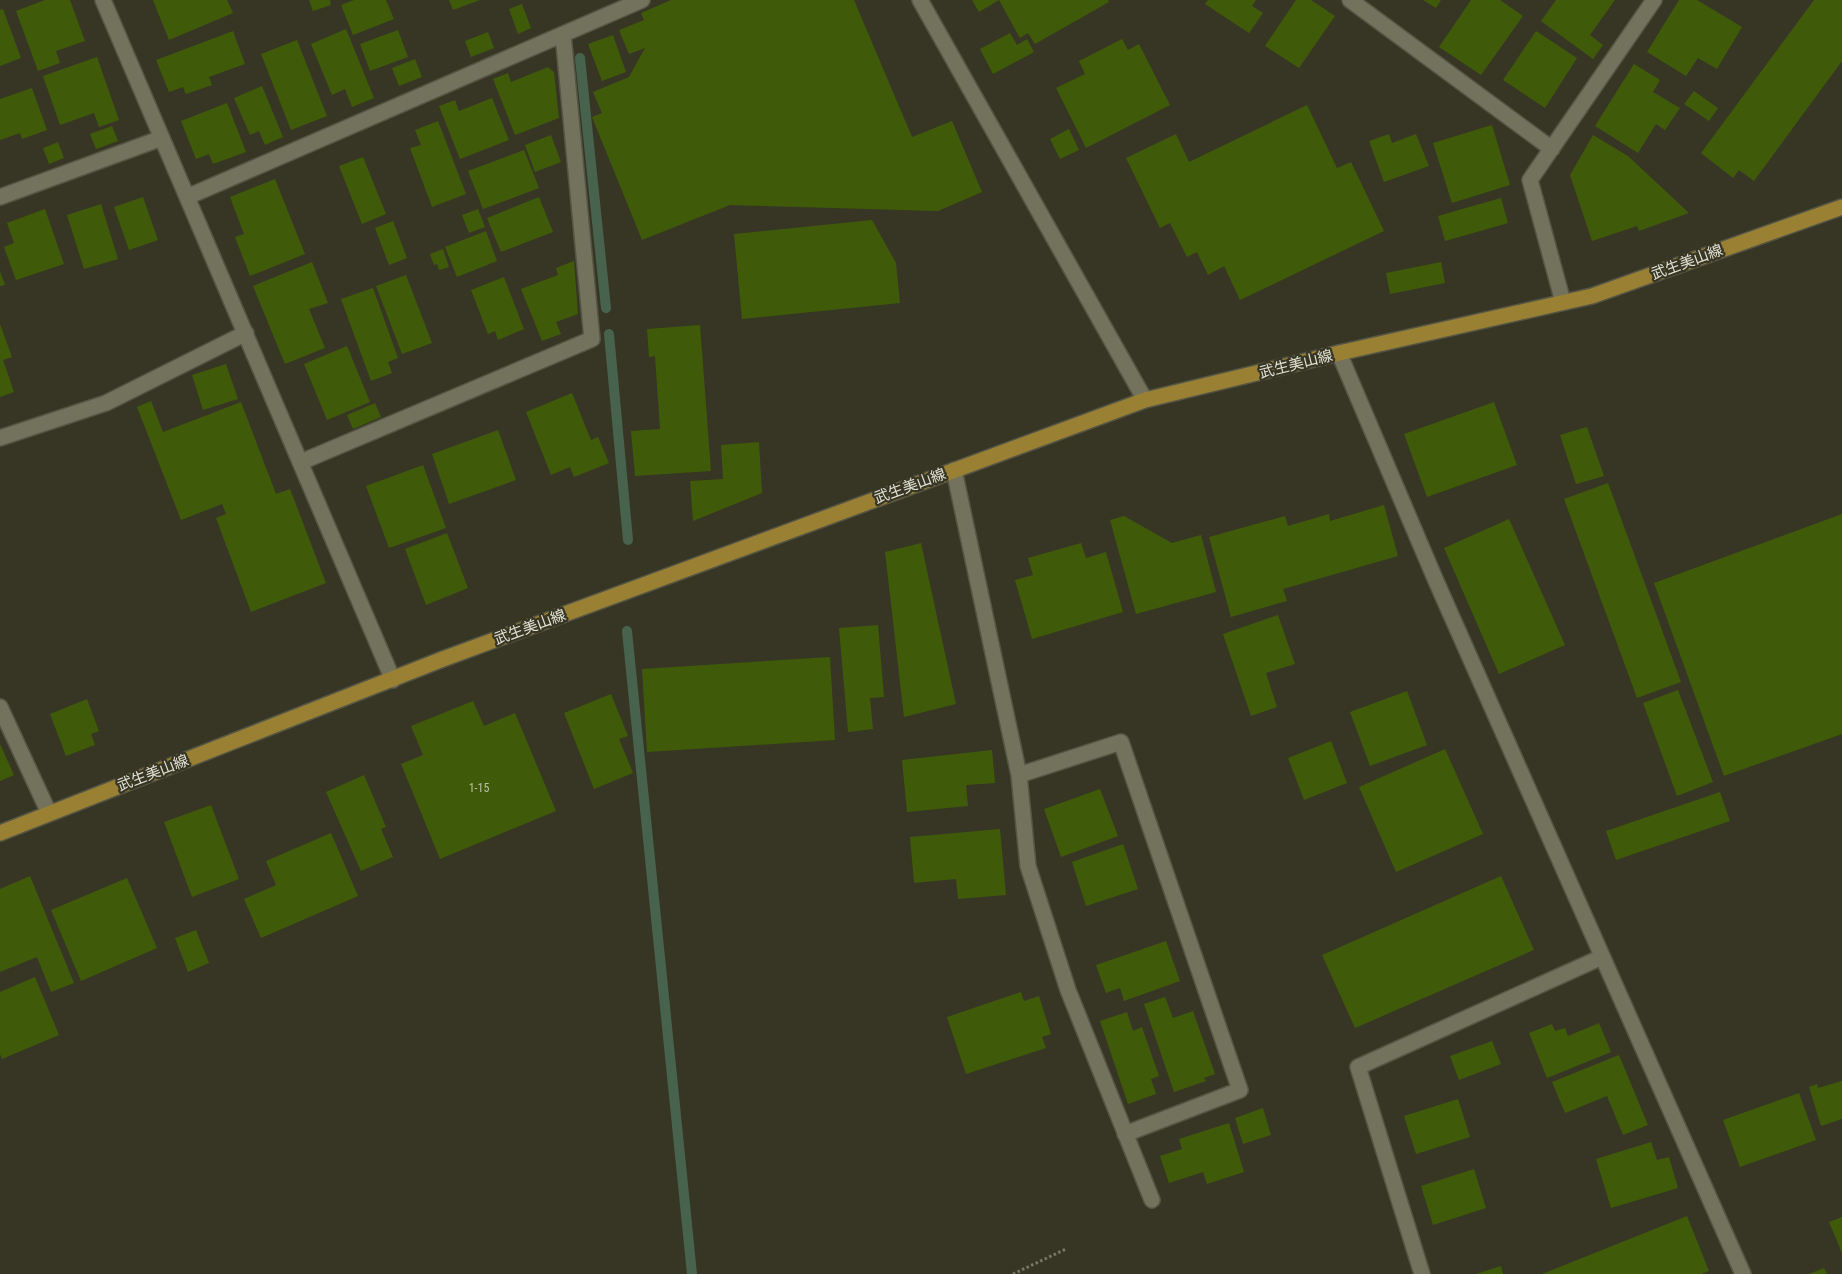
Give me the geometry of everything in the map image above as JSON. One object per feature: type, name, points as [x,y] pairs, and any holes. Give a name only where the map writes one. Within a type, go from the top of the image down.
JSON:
[{"type":"main road","name":"武生美山線","points":[[0,833],[443,659],[1145,400],[1339,353],[1502,318],[1592,296],[1842,208]]},
{"type":"street","points":[[103,0],[393,680]]},
{"type":"street","points":[[187,197],[642,0]]},
{"type":"street","points":[[920,0],[1145,400]]},
{"type":"street","points":[[1350,0],[1552,149]]},
{"type":"street","points":[[1563,302],[1530,180],[1654,0]]},
{"type":"street","points":[[301,462],[592,339],[563,34]]},
{"type":"street","points":[[0,197],[162,138]]},
{"type":"street","points":[[0,438],[106,402],[246,333]]},
{"type":"street","points":[[1339,353],[1436,581],[1744,1274]]},
{"type":"street","points":[[954,470],[1019,775],[1028,866],[1068,990],[1152,1200]]},
{"type":"street","points":[[0,707],[49,813]]},
{"type":"street","points":[[1019,775],[1120,742],[1240,1090],[1124,1134]]},
{"type":"street","points":[[1422,1274],[1358,1067],[1602,957]]},
{"type":"path","points":[[1012,1274],[1066,1249]]},
{"type":"building","points":[[45,0],[70,0],[85,41],[56,51],[60,63],[38,71],[16,11]]},
{"type":"building","points":[[153,0],[227,0],[233,13],[169,40]]},
{"type":"building","points":[[309,0],[330,0],[331,5],[313,11]]},
{"type":"building","points":[[354,0],[386,0],[394,19],[353,35],[341,5]]},
{"type":"building","points":[[449,0],[480,0],[453,10]]},
{"type":"building","points":[[671,0],[854,0],[912,137],[952,121],[982,192],[938,211],[730,205],[642,240],[592,117],[602,113],[593,92],[629,77],[645,48],[629,54],[619,30],[644,20],[641,13]]},
{"type":"building","points":[[972,0],[999,0],[979,12]]},
{"type":"building","points":[[999,0],[1108,0],[1109,2],[1035,44],[1028,33],[1020,38]]},
{"type":"building","points":[[1208,0],[1256,0],[1252,6],[1263,13],[1249,33],[1205,4]]},
{"type":"building","points":[[1296,0],[1311,0],[1335,16],[1299,68],[1265,46]]},
{"type":"building","points":[[1423,0],[1441,0],[1436,8]]},
{"type":"building","points":[[1471,0],[1500,0],[1523,16],[1481,75],[1439,47]]},
{"type":"building","points":[[1556,0],[1615,0],[1590,35],[1603,45],[1593,59],[1541,21]]},
{"type":"building","points":[[1679,0],[1697,0],[1742,27],[1717,69],[1698,58],[1686,76],[1647,52]]},
{"type":"building","points":[[1814,0],[1842,0],[1842,61],[1754,181],[1739,170],[1733,178],[1701,153]]},
{"type":"building","points":[[522,4],[531,28],[518,34],[509,9]]},
{"type":"building","points":[[3,9],[21,58],[0,66],[0,10]]},
{"type":"building","points":[[346,29],[374,98],[352,107],[345,89],[332,95],[311,44]]},
{"type":"building","points":[[398,30],[408,57],[370,71],[360,44]]},
{"type":"building","points":[[233,31],[245,64],[209,77],[212,85],[186,94],[183,87],[169,92],[156,60]]},
{"type":"building","points":[[1536,31],[1577,58],[1545,108],[1503,80]]},
{"type":"building","points":[[488,32],[494,48],[471,57],[465,41]]},
{"type":"building","points":[[1010,33],[1017,45],[1027,39],[1034,52],[993,74],[980,49]]},
{"type":"building","points":[[613,35],[626,72],[602,81],[588,44]]},
{"type":"building","points":[[1122,39],[1128,50],[1139,44],[1170,105],[1086,148],[1056,88],[1085,74],[1079,61]]},
{"type":"building","points":[[297,40],[327,116],[291,130],[261,54]]},
{"type":"building","points":[[97,57],[119,120],[99,127],[94,113],[60,125],[43,76]]},
{"type":"building","points":[[415,59],[422,77],[399,86],[392,68]]},
{"type":"building","points":[[1634,64],[1660,80],[1653,92],[1680,108],[1665,130],[1656,124],[1638,153],[1595,126]]},
{"type":"building","points":[[548,67],[554,72],[559,118],[515,135],[493,79],[508,73],[511,82]]},
{"type":"building","points":[[262,86],[283,137],[265,145],[259,131],[250,135],[234,98]]},
{"type":"building","points":[[32,88],[47,130],[22,139],[20,133],[0,140],[0,99]]},
{"type":"building","points":[[1694,91],[1718,108],[1709,121],[1684,104]]},
{"type":"building","points":[[492,98],[509,140],[460,159],[439,106],[455,100],[459,111]]},
{"type":"building","points":[[227,103],[246,152],[213,164],[209,154],[196,159],[181,121]]},
{"type":"building","points":[[1307,105],[1337,168],[1351,162],[1384,231],[1240,300],[1224,266],[1208,275],[1197,252],[1187,257],[1170,223],[1160,228],[1126,158],[1176,134],[1189,162]]},
{"type":"building","points":[[438,121],[466,194],[432,207],[410,148],[421,145],[415,130]]},
{"type":"building","points":[[1492,125],[1510,185],[1452,203],[1433,143]]},
{"type":"building","points":[[112,126],[118,141],[96,149],[90,134]]},
{"type":"building","points":[[1069,129],[1079,150],[1060,159],[1050,139]]},
{"type":"building","points":[[1389,134],[1392,143],[1416,134],[1429,166],[1384,182],[1369,141]]},
{"type":"building","points":[[551,135],[561,162],[535,172],[525,145]]},
{"type":"building","points":[[1593,135],[1628,156],[1689,213],[1639,231],[1637,226],[1592,241],[1570,175]]},
{"type":"building","points":[[58,142],[64,158],[49,164],[43,148]]},
{"type":"building","points":[[524,150],[539,188],[483,209],[468,171]]},
{"type":"building","points":[[363,157],[386,214],[362,224],[339,166]]},
{"type":"building","points":[[275,179],[305,254],[250,276],[235,237],[244,234],[230,197]]},
{"type":"building","points":[[143,197],[158,240],[129,250],[114,207]]},
{"type":"building","points":[[539,197],[553,232],[501,252],[487,218]]},
{"type":"building","points":[[1501,198],[1508,223],[1445,241],[1438,216]]},
{"type":"building","points":[[101,204],[118,259],[84,269],[67,215]]},
{"type":"building","points":[[45,209],[64,264],[16,280],[4,247],[14,243],[7,223]]},
{"type":"building","points":[[478,209],[485,227],[469,233],[462,215]]},
{"type":"building","points":[[872,220],[896,263],[900,303],[742,319],[734,234]]},
{"type":"building","points":[[393,221],[407,258],[389,265],[375,228]]},
{"type":"building","points":[[486,231],[497,261],[457,277],[445,247]]},
{"type":"building","points":[[443,249],[449,267],[439,270],[437,264],[434,265],[430,254]]},
{"type":"building","points":[[574,261],[578,314],[556,322],[561,334],[542,341],[521,289],[558,275],[556,268]]},
{"type":"building","points":[[312,262],[328,303],[309,309],[325,348],[285,364],[253,286]]},
{"type":"building","points":[[1441,262],[1445,283],[1390,294],[1386,273]]},
{"type":"building","points":[[0,271],[5,285],[0,286]]},
{"type":"building","points":[[406,275],[432,343],[402,354],[376,286]]},
{"type":"building","points":[[504,277],[524,329],[498,340],[495,331],[488,334],[471,290]]},
{"type":"building","points":[[373,288],[398,358],[388,362],[392,373],[371,381],[341,299]]},
{"type":"building","points":[[0,324],[12,357],[3,360],[14,392],[0,397]]},
{"type":"building","points":[[700,325],[711,471],[635,476],[631,431],[660,429],[655,356],[649,357],[647,329]]},
{"type":"building","points":[[347,346],[370,402],[327,420],[304,364]]},
{"type":"building","points":[[226,364],[238,399],[203,410],[192,375]]},
{"type":"building","points":[[572,393],[591,440],[598,437],[609,463],[574,477],[570,467],[551,475],[526,412]]},
{"type":"building","points":[[151,401],[163,432],[241,402],[276,494],[290,489],[326,583],[251,612],[216,518],[226,514],[222,504],[181,520],[137,407]]},
{"type":"building","points":[[1494,402],[1517,465],[1427,497],[1404,434]]},
{"type":"building","points":[[375,403],[381,417],[353,429],[347,415]]},
{"type":"building","points":[[1587,427],[1604,476],[1576,484],[1560,435]]},
{"type":"building","points":[[498,430],[516,480],[449,504],[432,454]]},
{"type":"building","points":[[759,442],[762,493],[693,521],[690,481],[723,479],[721,445]]},
{"type":"building","points":[[423,465],[446,528],[389,548],[366,486]]},
{"type":"building","points":[[1608,483],[1681,682],[1637,698],[1564,499]]},
{"type":"building","points":[[1384,505],[1398,556],[1283,589],[1287,601],[1231,617],[1209,537],[1285,516],[1288,526],[1329,514],[1330,521]]},
{"type":"building","points":[[1842,514],[1842,734],[1724,776],[1654,583]]},
{"type":"building","points":[[1124,516],[1172,543],[1201,535],[1216,592],[1136,614],[1110,520]]},
{"type":"building","points":[[1509,519],[1565,645],[1499,674],[1444,548]]},
{"type":"building","points":[[447,533],[468,588],[426,605],[405,549]]},
{"type":"building","points":[[921,543],[956,704],[904,717],[885,552]]},
{"type":"building","points":[[1081,543],[1086,558],[1106,552],[1123,612],[1032,639],[1015,580],[1033,575],[1028,558]]},
{"type":"building","points":[[1278,615],[1295,664],[1266,673],[1277,707],[1251,716],[1223,634]]},
{"type":"building","points":[[878,625],[884,697],[870,698],[873,729],[848,732],[839,628]]},
{"type":"building","points":[[830,657],[835,740],[647,752],[642,669]]},
{"type":"building","points":[[1678,690],[1713,782],[1677,796],[1643,703]]},
{"type":"building","points":[[1407,691],[1427,745],[1370,766],[1350,712]]},
{"type":"building","points":[[611,694],[628,736],[619,739],[633,773],[594,789],[564,713]]},
{"type":"building","points":[[87,699],[99,731],[91,734],[95,745],[66,756],[50,714]]},
{"type":"building","points":[[473,701],[484,726],[515,713],[556,811],[440,859],[401,764],[423,755],[411,726]]},
{"type":"building","points":[[1331,741],[1347,783],[1304,800],[1288,758]]},
{"type":"building","points":[[0,744],[14,775],[0,781]]},
{"type":"building","points":[[1445,749],[1483,834],[1396,872],[1359,787]]},
{"type":"building","points":[[992,750],[995,783],[966,785],[968,806],[907,812],[902,760]]},
{"type":"building","points":[[364,775],[386,827],[381,829],[393,857],[361,871],[326,792]]},
{"type":"building","points":[[1100,789],[1118,836],[1061,857],[1044,809]]},
{"type":"building","points":[[1720,792],[1730,821],[1616,860],[1606,831]]},
{"type":"building","points":[[211,805],[239,879],[192,897],[164,822]]},
{"type":"building","points":[[1000,829],[1006,895],[958,899],[956,879],[914,883],[910,837]]},
{"type":"building","points":[[331,833],[358,896],[261,938],[244,899],[276,885],[266,861]]},
{"type":"building","points":[[1123,844],[1138,889],[1086,906],[1072,862]]},
{"type":"building","points":[[30,876],[74,983],[51,992],[37,957],[0,972],[0,889]]},
{"type":"building","points":[[1501,876],[1534,950],[1355,1028],[1322,955]]},
{"type":"building","points":[[127,878],[157,948],[81,981],[51,910]]},
{"type":"building","points":[[196,930],[209,963],[188,972],[175,938]]},
{"type":"building","points":[[1166,941],[1180,981],[1124,1001],[1120,988],[1106,993],[1096,965]]},
{"type":"building","points":[[35,977],[59,1035],[2,1059],[0,1054],[0,992]]},
{"type":"building","points":[[1021,992],[1024,1001],[1039,996],[1051,1034],[1042,1037],[1046,1048],[966,1074],[947,1017]]},
{"type":"building","points":[[1165,997],[1173,1018],[1193,1011],[1215,1074],[1204,1078],[1206,1081],[1174,1092],[1144,1004]]},
{"type":"building","points":[[1127,1012],[1133,1031],[1142,1027],[1159,1076],[1151,1079],[1156,1094],[1128,1104],[1100,1021]]},
{"type":"building","points":[[1599,1023],[1611,1052],[1547,1078],[1529,1033],[1552,1024],[1555,1031],[1565,1028],[1568,1036]]},
{"type":"building","points":[[1492,1041],[1501,1064],[1459,1080],[1450,1056]]},
{"type":"building","points":[[1619,1055],[1648,1125],[1623,1135],[1607,1096],[1565,1113],[1552,1082]]},
{"type":"building","points":[[1842,1081],[1842,1119],[1821,1126],[1809,1087],[1817,1084],[1818,1088]]},
{"type":"building","points":[[1799,1093],[1816,1140],[1740,1167],[1723,1120]]},
{"type":"building","points":[[1458,1099],[1470,1137],[1416,1154],[1404,1116]]},
{"type":"building","points":[[1263,1108],[1271,1135],[1243,1144],[1235,1118]]},
{"type":"building","points":[[1229,1123],[1244,1172],[1207,1184],[1203,1172],[1169,1183],[1160,1156],[1182,1149],[1179,1139]]},
{"type":"building","points":[[1651,1142],[1657,1160],[1669,1157],[1678,1188],[1611,1208],[1596,1159]]},
{"type":"building","points":[[1474,1169],[1486,1208],[1433,1225],[1421,1186]]},
{"type":"building","points":[[1687,1216],[1709,1271],[1701,1274],[1542,1274]]},
{"type":"building","points":[[1842,1217],[1842,1253],[1829,1222]]},
{"type":"building","points":[[1501,1266],[1503,1274],[1476,1274]]},
{"type":"building","points":[[1824,1268],[1827,1274],[1809,1274]]},
{"type":"waterway","points":[[580,58],[606,308]]},
{"type":"waterway","points":[[609,334],[628,540]]},
{"type":"waterway","points":[[627,631],[692,1274]]}]
